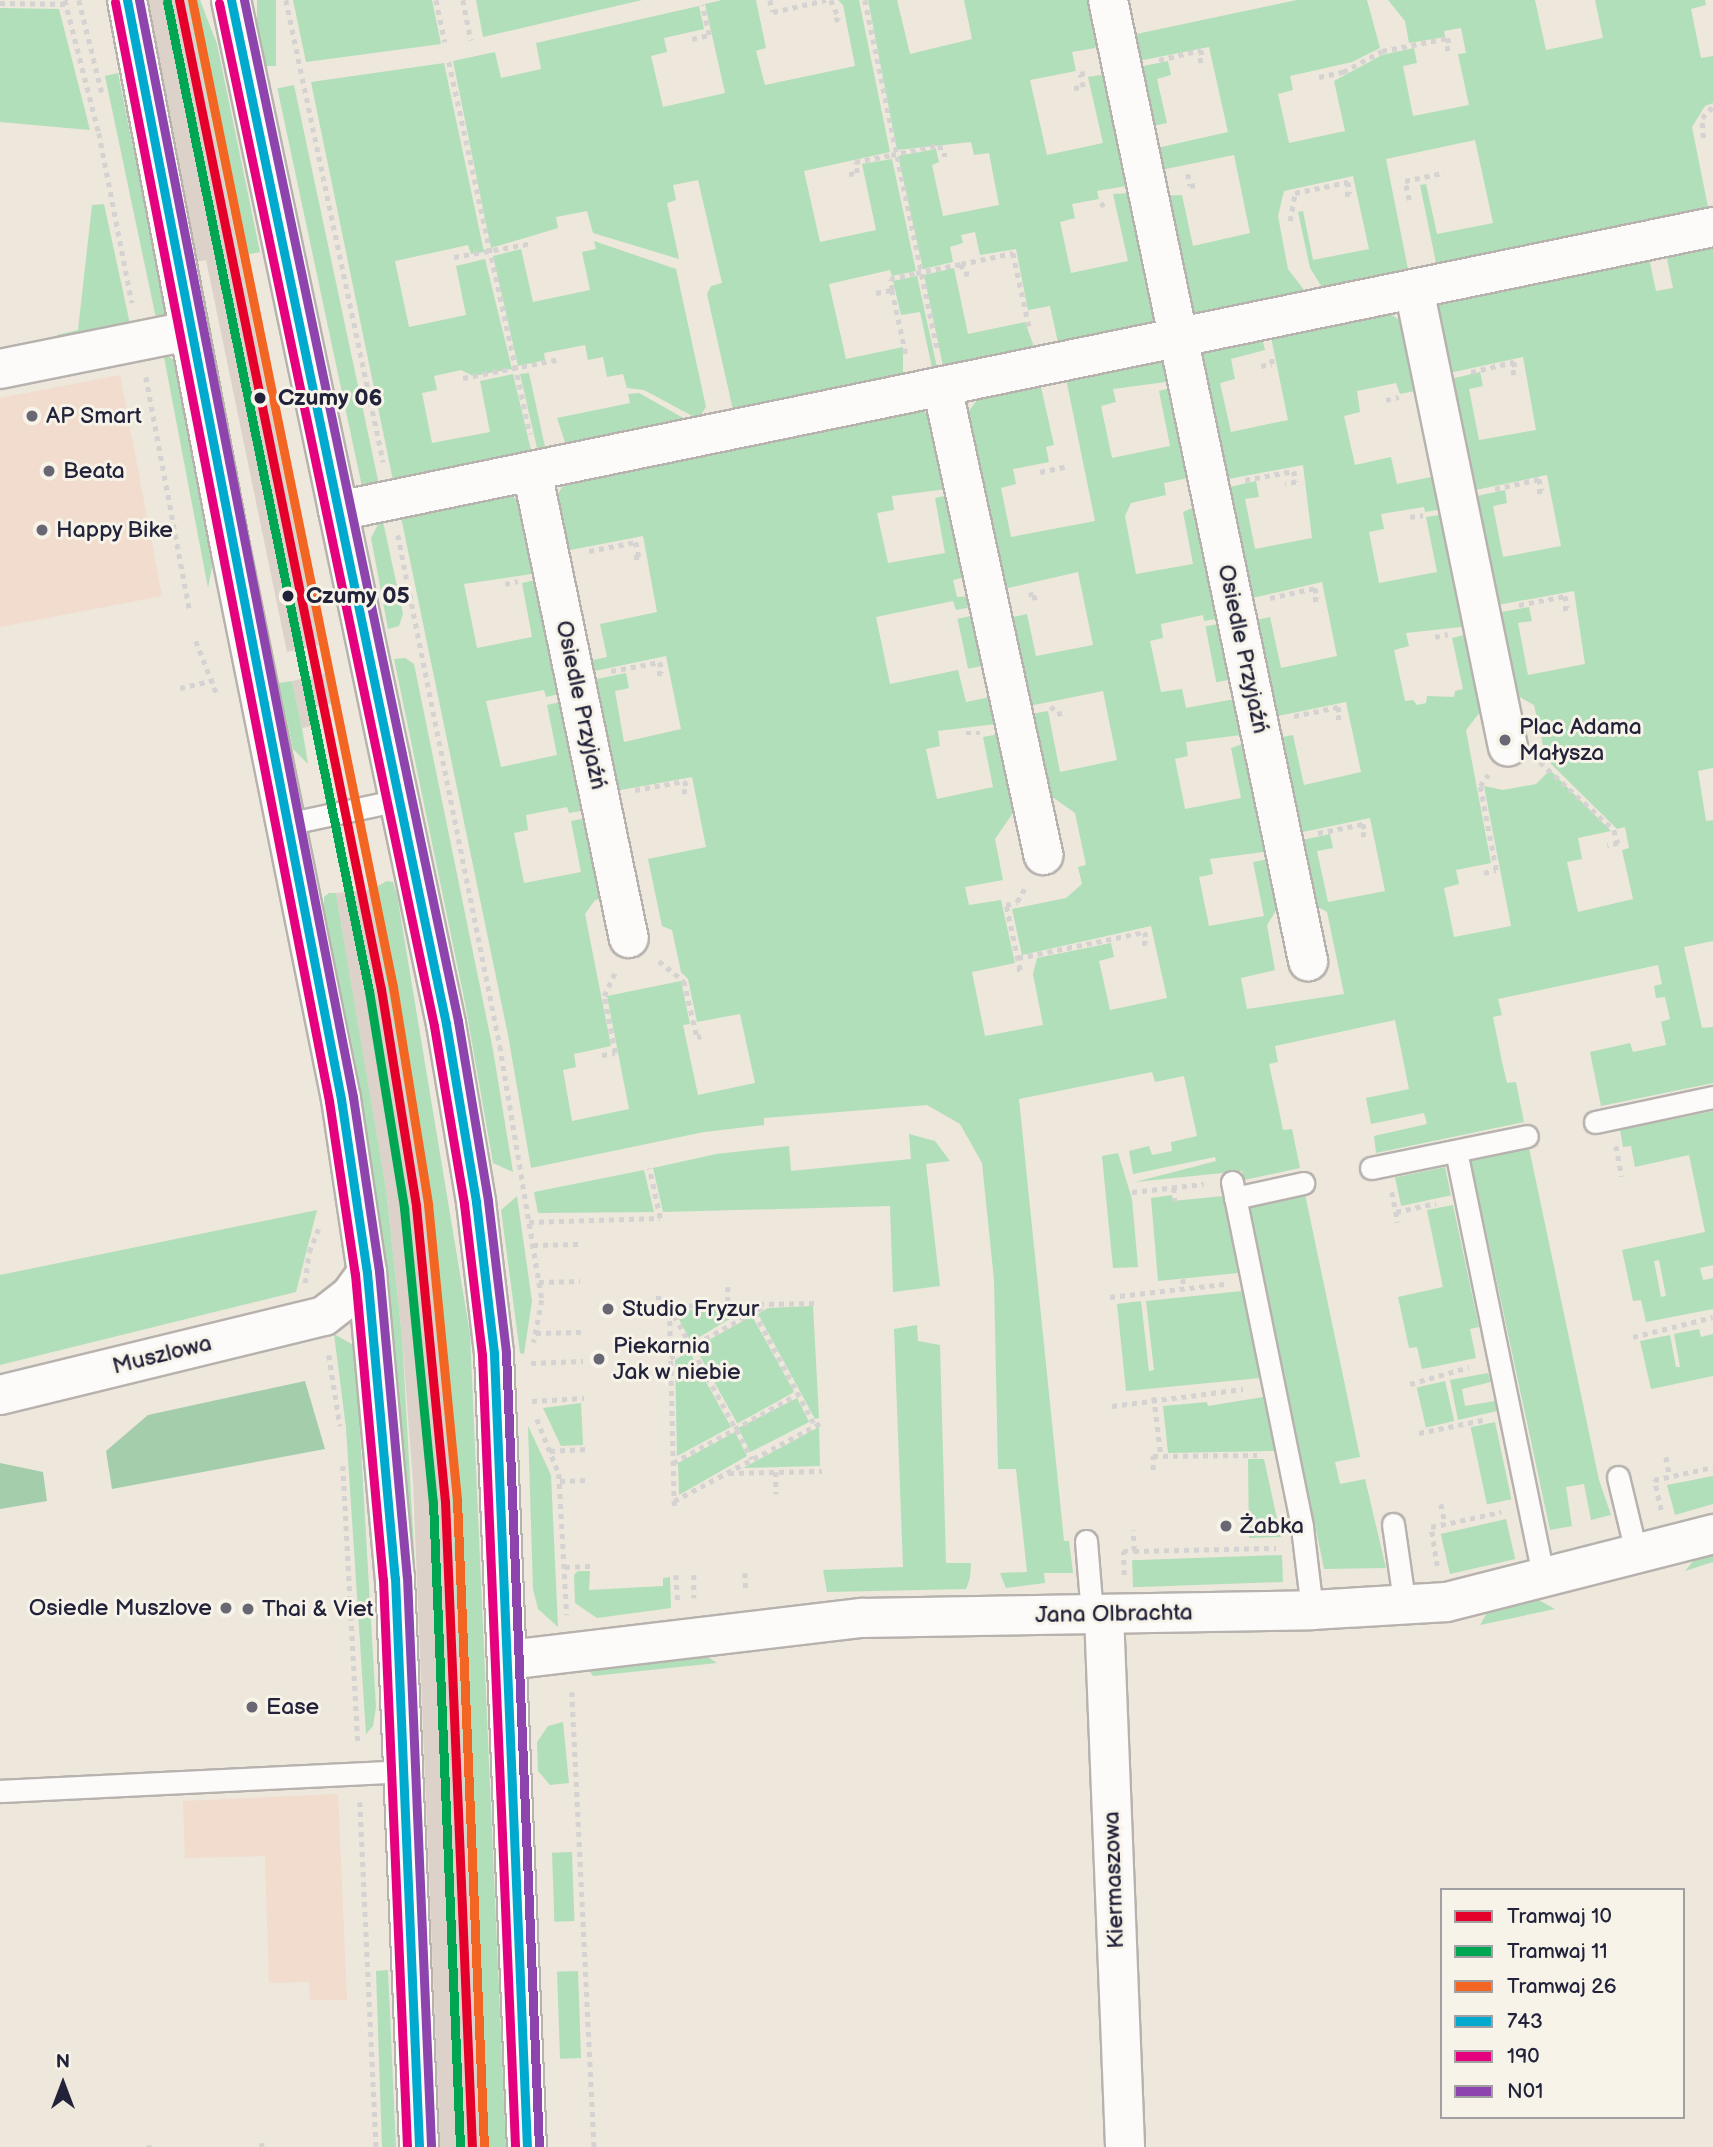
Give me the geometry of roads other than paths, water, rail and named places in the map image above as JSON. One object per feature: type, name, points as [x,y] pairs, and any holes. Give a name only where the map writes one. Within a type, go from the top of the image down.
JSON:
[{"type":"street","points":[[127,0],[189,331],[341,1099],[367,1273],[377,1356],[395,1578],[419,2147]]},
{"type":"street","points":[[232,0],[446,1024],[476,1202],[494,1354],[527,2147]]},
{"type":"street","name":"Osiedle Przyjaźń","points":[[1108,0],[1308,961]]},
{"type":"street","points":[[338,511],[391,500],[532,454],[939,369],[1179,338],[1713,227]]},
{"type":"street","points":[[1413,289],[1508,746]]},
{"type":"street","points":[[0,369],[189,331]]},
{"type":"street","points":[[939,369],[1043,855]]},
{"type":"street","name":"Osiedle Przyjaźń","points":[[532,454],[629,938]]},
{"type":"street","name":"Muszlowa","points":[[0,1395],[350,1296],[367,1273]]},
{"type":"street","points":[[314,1306],[363,1331],[377,1356]]},
{"type":"street","name":"Jana Olbrachta","points":[[508,1660],[824,1621],[1405,1607],[1464,1599],[1545,1580],[1713,1534]]},
{"type":"street","name":"Kiermaszowa","points":[[1098,1614],[1125,2147]]},
{"type":"lane","points":[[286,824],[398,800]]},
{"type":"lane","points":[[1595,1122],[1713,1097]]},
{"type":"lane","points":[[1371,1168],[1527,1136]]},
{"type":"lane","points":[[1455,1151],[1545,1580]]},
{"type":"lane","points":[[1303,1183],[1234,1190],[1306,1547],[1312,1610]]},
{"type":"lane","points":[[1618,1476],[1637,1556]]},
{"type":"lane","points":[[1393,1524],[1405,1607]]},
{"type":"lane","points":[[1086,1541],[1098,1614]]},
{"type":"lane","points":[[0,1791],[403,1771]]},
{"type":"tram line","name":"10","points":[[179,0],[381,989],[416,1206],[445,1501],[472,2147]]},
{"type":"tram line","name":"26","points":[[192,0],[393,987],[428,1204],[457,1500],[484,2146]]},
{"type":"tram line","name":"11","points":[[167,2],[369,991],[404,1208],[433,1502],[460,2147]]},
{"type":"place","name":"Czumy 06","points":[[260,398]]},
{"type":"place","name":"AP Smart","points":[[32,416]]},
{"type":"place","name":"Beata","points":[[49,471]]},
{"type":"place","name":"Happy Bike","points":[[42,530]]},
{"type":"place","name":"Czumy 05","points":[[288,596]]},
{"type":"place","name":"Plac Adama Małysza","points":[[1505,740]]},
{"type":"place","name":"Studio Fryzur","points":[[608,1309]]},
{"type":"place","name":"Piekarnia Jak w niebie","points":[[599,1359]]},
{"type":"place","name":"Żabka","points":[[1226,1526]]},
{"type":"place","name":"Osiedle Muszlove","points":[[226,1608]]},
{"type":"place","name":"Thai & Viet","points":[[248,1609]]},
{"type":"place","name":"Ease","points":[[252,1707]]}]
